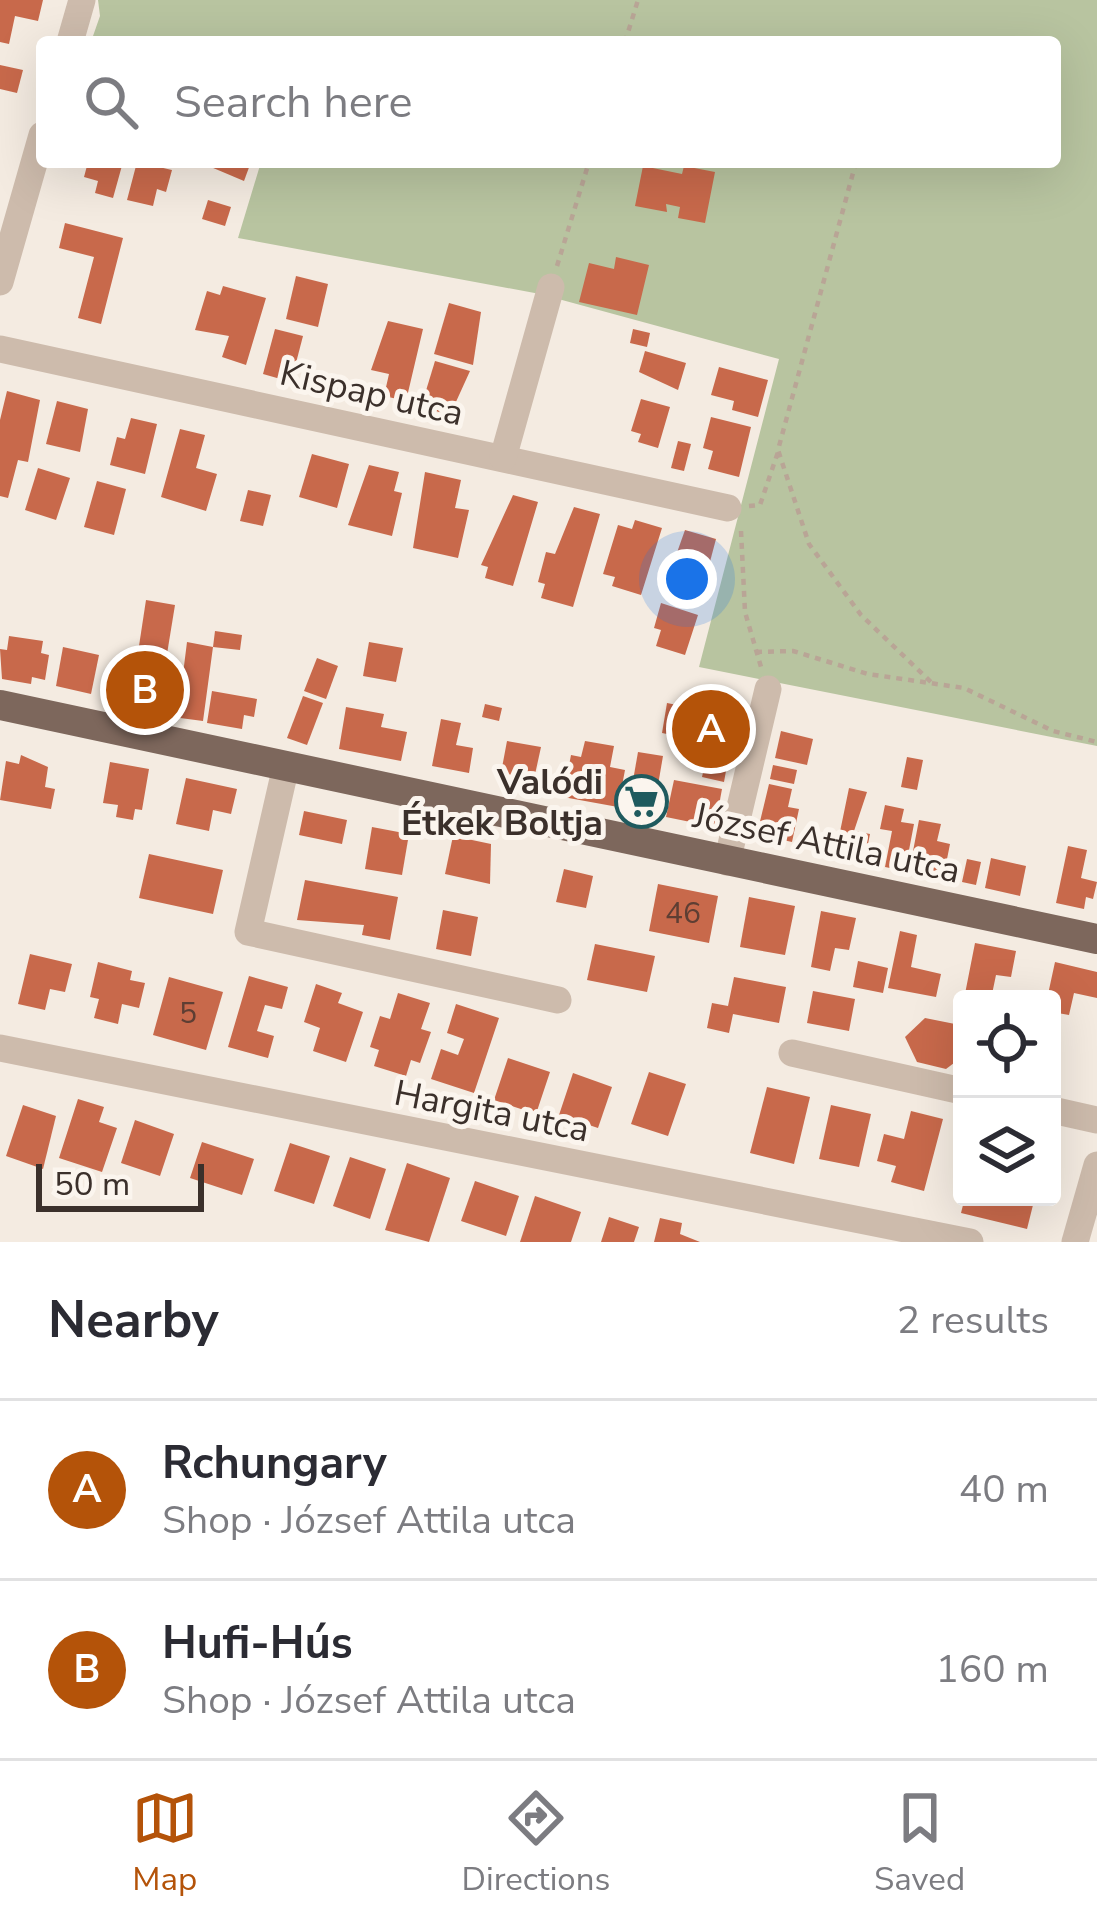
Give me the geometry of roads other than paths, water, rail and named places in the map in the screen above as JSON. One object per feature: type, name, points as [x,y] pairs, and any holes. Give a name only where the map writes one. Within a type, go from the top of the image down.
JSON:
[{"type":"main road","name":"József Attila utca","points":[[0,705],[1090,935]]},
{"type":"street","points":[[76,36],[82,0]]},
{"type":"street","points":[[0,282],[36,156]]},
{"type":"street","points":[[503,458],[551,287]]},
{"type":"street","name":"Kispap utca","points":[[0,349],[728,508]]},
{"type":"street","points":[[727,862],[768,689]]},
{"type":"street","points":[[286,766],[248,932],[558,1000]]},
{"type":"street","name":"Hargita utca","points":[[0,1048],[970,1242]]},
{"type":"street","points":[[792,1054],[953,1088]]},
{"type":"street","points":[[1061,1112],[1097,1120]]},
{"type":"street","points":[[1075,1242],[1097,1165]]},
{"type":"place","name":"Hufi-Hús","points":[[145,690]]},
{"type":"place","name":"Rchungary","points":[[711,729]]},
{"type":"place","name":"Valódi Étkek Boltja","points":[[642,802]]}]
